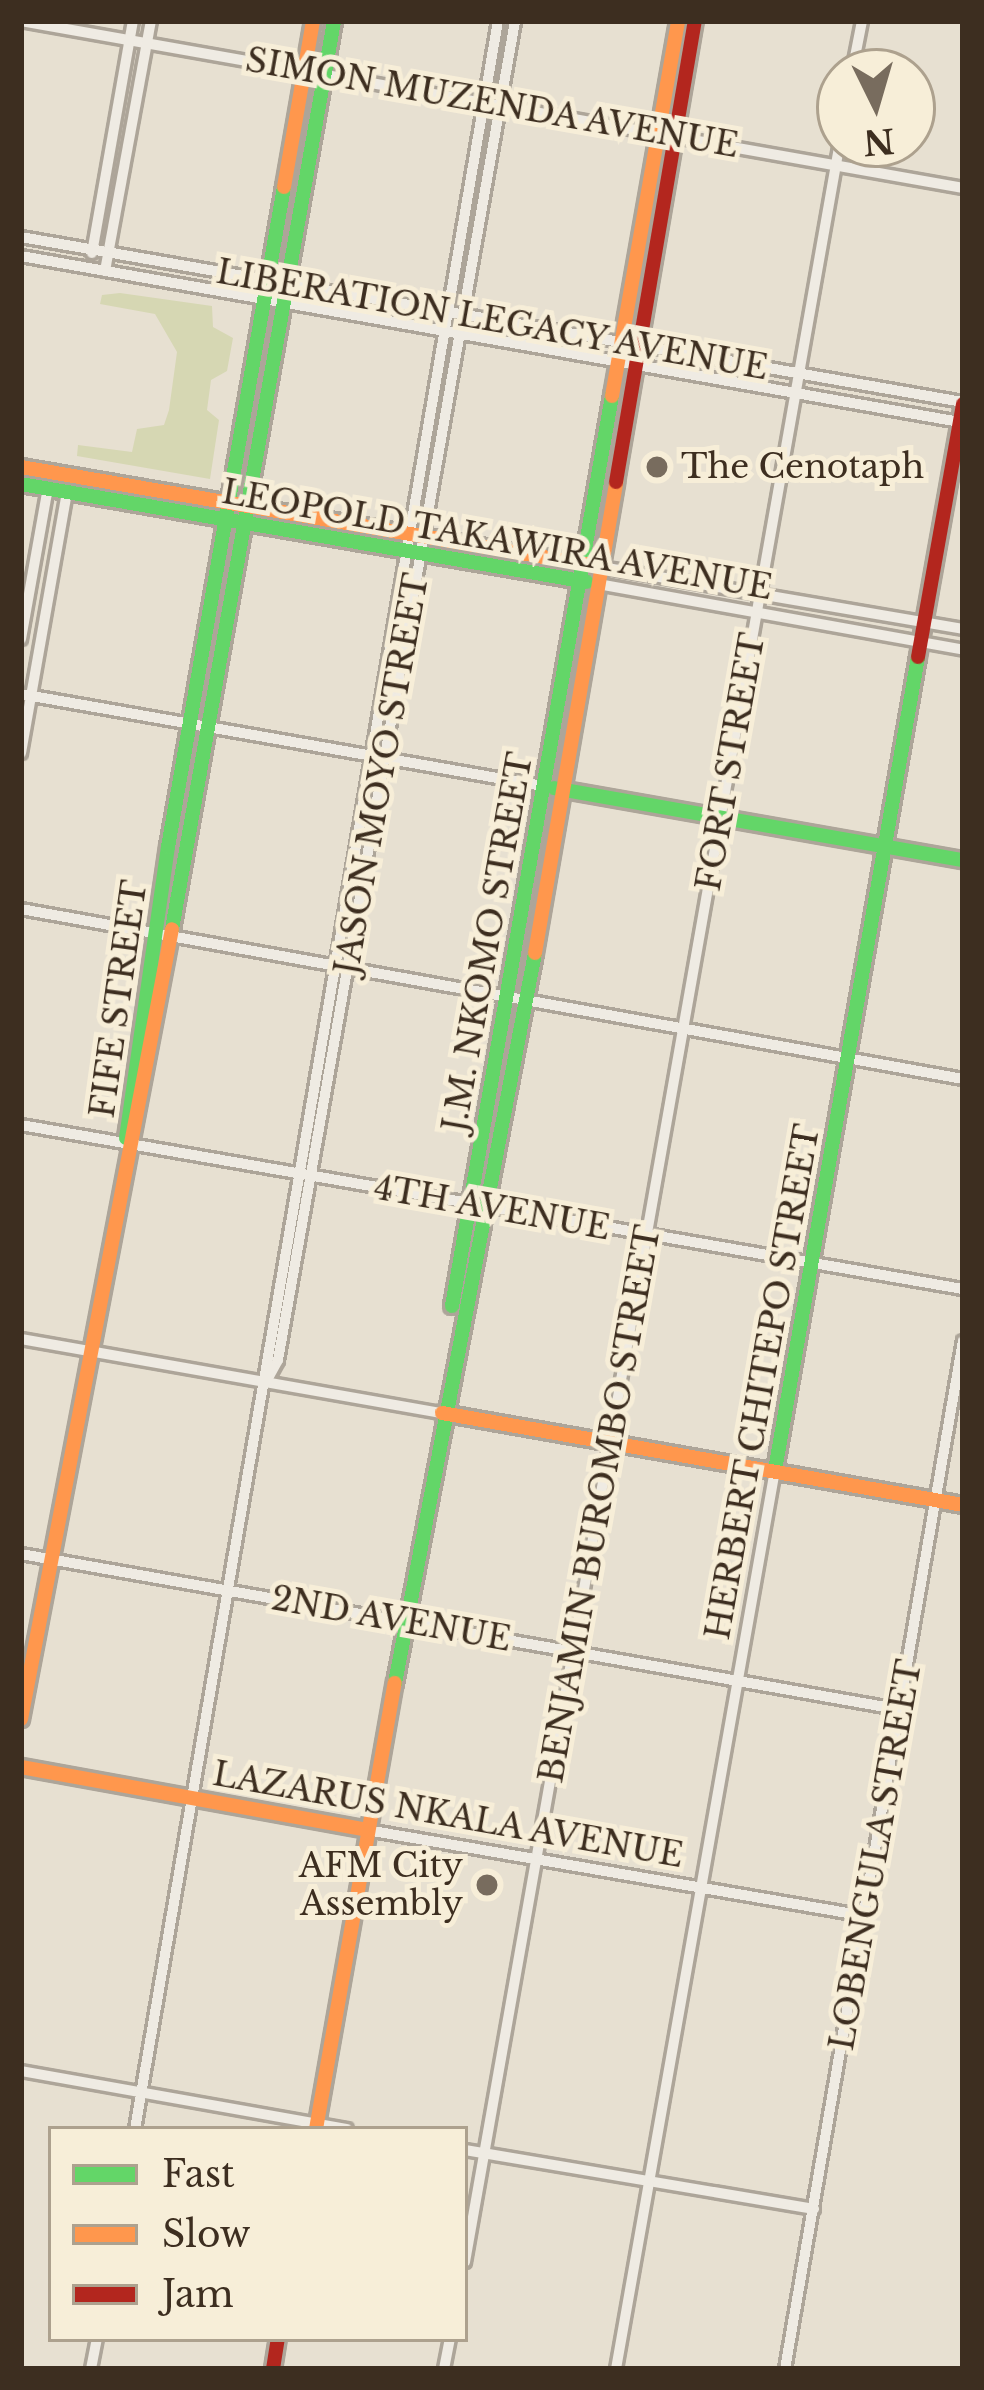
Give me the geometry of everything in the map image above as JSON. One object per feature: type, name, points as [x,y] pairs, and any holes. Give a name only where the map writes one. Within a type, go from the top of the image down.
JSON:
[{"type":"main road","name":"FIFE STREET","points":[[21,1719],[127,1143],[140,1116],[190,724],[313,21]]},
{"type":"main road","name":"FIFE STREET","points":[[162,934],[207,727],[334,21]]},
{"type":"main road","name":"J.M. NKOMO STREET","points":[[316,2126],[540,785],[678,21]]},
{"type":"main road","name":"J.M. NKOMO STREET","points":[[438,1412],[490,1208],[695,21]]},
{"type":"main road","name":"HERBERT CHITEPO STREET","points":[[775,1470],[963,403]]},
{"type":"main road","name":"LEOPOLD TAKAWIRA AVENUE","points":[[21,467],[51,472],[68,484]]},
{"type":"main road","name":"LEOPOLD TAKAWIRA AVENUE","points":[[21,484],[48,489],[68,484],[227,511],[247,506],[601,567]]},
{"type":"main road","name":"LEOPOLD TAKAWIRA AVENUE","points":[[227,511],[244,523],[598,584]]},
{"type":"main road","points":[[540,785],[963,860]]},
{"type":"main road","points":[[438,1412],[963,1505]]},
{"type":"main road","name":"LAZARUS NKALA AVENUE","points":[[21,1767],[364,1829]]},
{"type":"street","name":"SIMON MUZENDA AVENUE","points":[[21,21],[816,160]]},
{"type":"street","points":[[89,268],[134,21]]},
{"type":"street","points":[[105,271],[152,21]]},
{"type":"street","name":"JASON MOYO STREET","points":[[136,2126],[189,1797],[266,1383],[278,1360],[384,758],[444,331],[498,21]]},
{"type":"street","name":"JASON MOYO STREET","points":[[416,535],[460,333],[514,21]]},
{"type":"street","name":"FORT STREET","points":[[685,1029],[835,168]]},
{"type":"street","name":"SIMON MUZENDA AVENUE","points":[[857,168],[963,188]]},
{"type":"street","name":"LIBERATION LEGACY AVENUE","points":[[21,238],[963,403]]},
{"type":"street","name":"LIBERATION LEGACY AVENUE","points":[[21,256],[960,422]]},
{"type":"street","points":[[21,639],[51,472]]},
{"type":"street","points":[[21,753],[26,694],[68,484]]},
{"type":"street","name":"JASON MOYO STREET","points":[[266,1383],[263,1357],[295,1173],[369,755],[413,552]]},
{"type":"street","name":"LEOPOLD TAKAWIRA AVENUE","points":[[601,567],[963,629]]},
{"type":"street","name":"LEOPOLD TAKAWIRA AVENUE","points":[[598,584],[963,650]]},
{"type":"street","points":[[26,694],[540,785]]},
{"type":"street","points":[[21,909],[963,1079]]},
{"type":"street","name":"BENJAMIN BUROMBO STREET","points":[[468,2246],[685,1029]]},
{"type":"street","name":"4TH AVENUE","points":[[21,1125],[963,1289]]},
{"type":"street","points":[[21,1339],[438,1412]]},
{"type":"street","name":"LOBENGULA STREET","points":[[785,2369],[963,1341]]},
{"type":"street","name":"HERBERT CHITEPO STREET","points":[[616,2369],[775,1470]]},
{"type":"street","name":"2ND AVENUE","points":[[21,1554],[902,1710]]},
{"type":"street","name":"LAZARUS NKALA AVENUE","points":[[364,1829],[865,1916]]},
{"type":"street","points":[[21,2071],[316,2126]]},
{"type":"street","points":[[468,2150],[814,2209]]},
{"type":"green space","points":[[120,293],[212,306],[213,327],[233,338],[227,371],[211,380],[207,410],[219,420],[210,479],[77,456],[78,445],[132,452],[137,429],[164,425],[169,410],[177,352],[155,314],[100,304],[102,295]]},
{"type":"traffic: fast","points":[[172,929],[334,21]]},
{"type":"traffic: fast","points":[[126,1138],[168,847],[284,187]]},
{"type":"traffic: fast","points":[[452,1306],[612,396]]},
{"type":"traffic: fast","points":[[21,484],[587,582]]},
{"type":"traffic: fast","points":[[775,1470],[918,657]]},
{"type":"traffic: fast","points":[[554,788],[963,860]]},
{"type":"traffic: fast","points":[[395,1683],[535,953]]},
{"type":"traffic: slow","points":[[284,187],[313,21]]},
{"type":"traffic: slow","points":[[612,396],[678,21]]},
{"type":"traffic: slow","points":[[21,467],[590,565]]},
{"type":"traffic: slow","points":[[535,953],[616,482]]},
{"type":"traffic: slow","points":[[21,1719],[172,929]]},
{"type":"traffic: slow","points":[[442,1413],[963,1505]]},
{"type":"traffic: slow","points":[[317,2126],[395,1683]]},
{"type":"traffic: slow","points":[[21,1767],[367,1830]]},
{"type":"traffic: jam","points":[[616,482],[695,21]]},
{"type":"traffic: jam","points":[[918,657],[963,404]]},
{"type":"traffic: jam","points":[[273,2369],[278,2342]]},
{"type":"place","name":"The Cenotaph","points":[[657,467]]},
{"type":"place","name":"AFM City Assembly","points":[[487,1885]]}]
